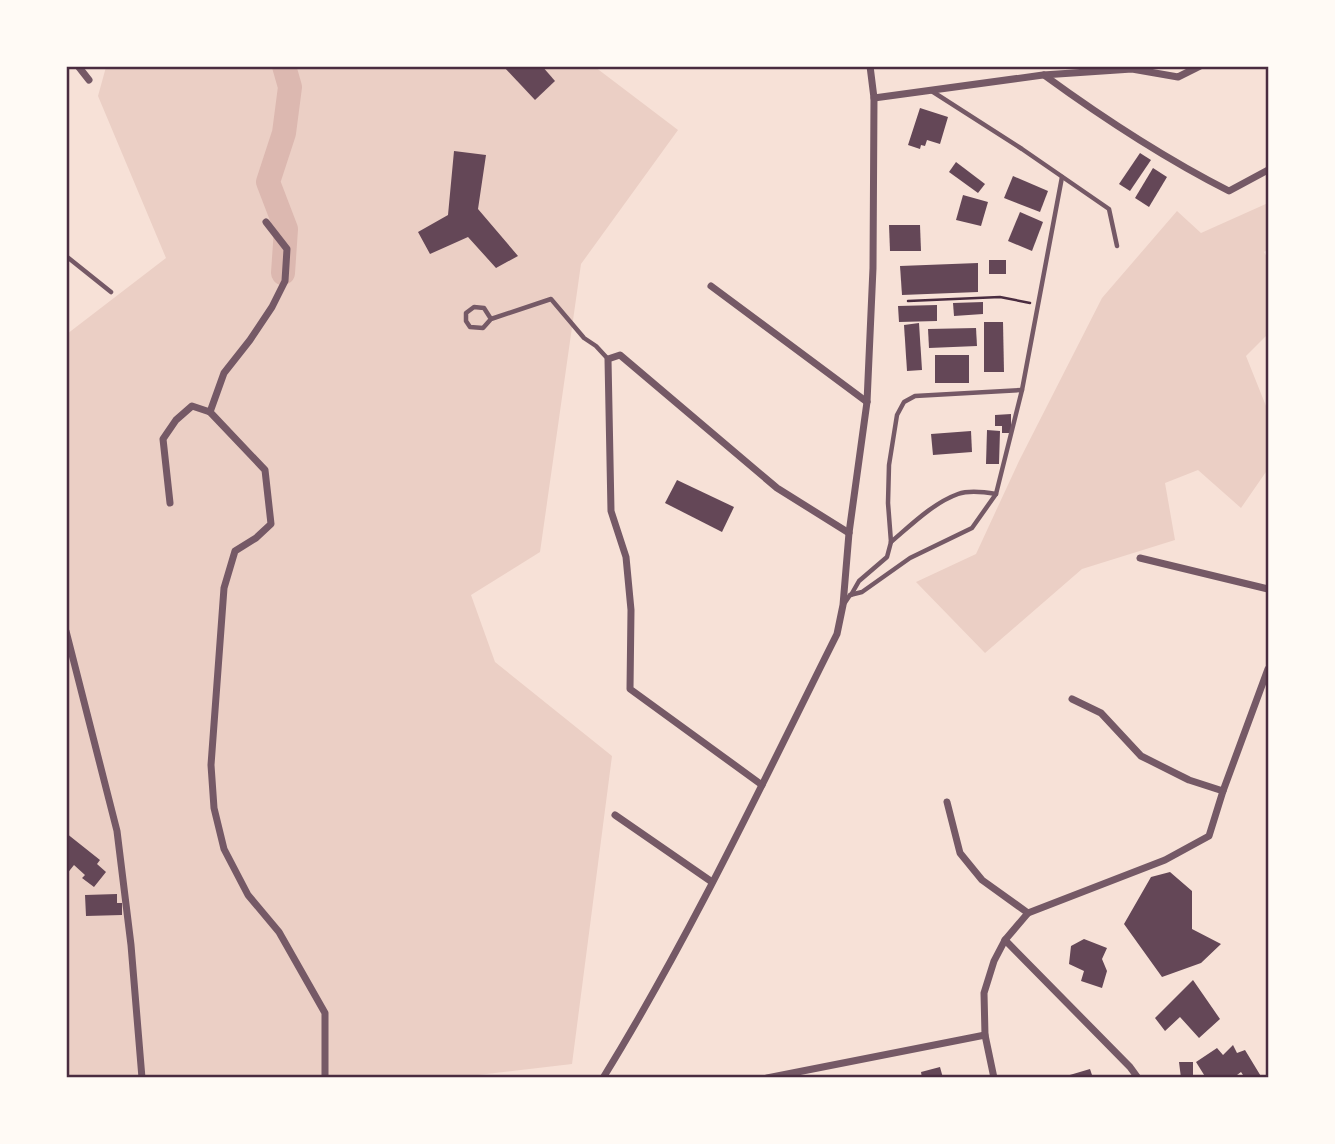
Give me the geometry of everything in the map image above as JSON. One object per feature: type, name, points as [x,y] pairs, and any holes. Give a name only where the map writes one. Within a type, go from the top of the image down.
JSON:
[{"type":"street","points":[[78,66],[89,80]]},
{"type":"street","points":[[603,1077],[644,1011],[712,882],[836,634],[843,605],[849,533],[867,402],[873,268],[874,98],[870,66]]},
{"type":"street","points":[[874,98],[1043,75],[1132,69],[1178,77],[1200,66]]},
{"type":"street","points":[[1043,75],[1187,170],[1229,191],[1269,170]]},
{"type":"street","points":[[210,412],[224,373],[272,307],[285,281],[287,249],[266,222]]},
{"type":"street","points":[[711,286],[867,402]]},
{"type":"street","points":[[762,785],[630,689],[631,610],[626,557],[611,511],[608,359],[620,355],[777,488],[849,533]]},
{"type":"street","points":[[170,503],[163,439],[176,420],[192,405],[210,412],[265,470],[271,524],[257,538],[235,551],[224,588],[212,752],[214,808],[224,849],[248,895],[279,932],[325,1013],[325,1077]]},
{"type":"street","points":[[1140,558],[1269,589]]},
{"type":"street","points":[[66,631],[117,831],[131,945],[142,1077]]},
{"type":"street","points":[[994,1077],[985,1035],[984,993],[994,961],[1005,940],[1028,913],[1165,860],[1209,836],[1269,669]]},
{"type":"street","points":[[1072,699],[1101,713],[1141,756],[1189,780],[1223,791]]},
{"type":"street","points":[[947,802],[960,853],[982,880],[1028,913]]},
{"type":"street","points":[[615,815],[712,882]]},
{"type":"street","points":[[1005,940],[1138,1077]]},
{"type":"street","points":[[767,1077],[985,1035]]},
{"type":"lane","points":[[929,89],[1109,209],[1116,246]]},
{"type":"lane","points":[[850,595],[862,592],[910,558],[972,528],[996,494],[1022,390],[1062,177]]},
{"type":"lane","points":[[66,256],[111,292]]},
{"type":"lane","points":[[491,319],[484,308],[474,307],[466,313],[470,327],[483,328],[491,319],[551,299],[584,338],[608,359]]},
{"type":"lane","points":[[843,605],[859,581],[887,557],[891,542],[889,465],[897,415],[904,402],[915,396],[1022,390]]},
{"type":"lane","points":[[891,542],[919,519],[959,493],[996,494]]},
{"type":"path","points":[[908,301],[1000,297],[1037,304]]},
{"type":"shaded area","points":[[106,67],[595,67],[678,130],[581,264],[540,552],[471,595],[495,662],[612,756],[572,1064],[452,1078],[67,1078],[67,334],[166,258],[98,96]]},
{"type":"shaded area","points":[[1268,203],[1268,249],[1264,252],[1268,259],[1268,334],[1246,356],[1268,411],[1268,469],[1241,508],[1198,470],[1165,483],[1175,540],[1082,569],[985,653],[916,582],[976,554],[1019,461],[1102,298],[1177,211],[1201,233]]},
{"type":"building","points":[[503,66],[542,66],[555,81],[535,100]]},
{"type":"building","points":[[920,108],[948,117],[940,144],[927,140],[925,146],[921,145],[920,149],[908,145]]},
{"type":"building","points":[[454,151],[486,155],[478,209],[518,256],[496,268],[468,237],[430,254],[418,232],[448,215]]},
{"type":"building","points":[[1140,153],[1151,160],[1130,191],[1119,184]]},
{"type":"building","points":[[956,162],[985,184],[978,193],[949,172]]},
{"type":"building","points":[[1153,168],[1167,177],[1149,207],[1135,198]]},
{"type":"building","points":[[1013,176],[1048,191],[1040,212],[1004,198]]},
{"type":"building","points":[[963,195],[988,202],[981,226],[956,220]]},
{"type":"building","points":[[1020,212],[1043,222],[1032,251],[1008,241]]},
{"type":"building","points":[[889,225],[920,225],[921,251],[890,251]]},
{"type":"building","points":[[989,260],[1006,260],[1006,274],[989,274]]},
{"type":"building","points":[[978,263],[978,292],[902,295],[900,266]]},
{"type":"building","points":[[983,302],[983,314],[954,316],[953,303]]},
{"type":"building","points":[[937,305],[937,321],[899,322],[898,306]]},
{"type":"building","points":[[984,322],[1003,322],[1004,372],[984,372]]},
{"type":"building","points":[[919,323],[922,370],[907,371],[904,325]]},
{"type":"building","points":[[976,328],[977,346],[929,348],[928,329]]},
{"type":"building","points":[[935,355],[969,355],[969,383],[935,383]]},
{"type":"building","points":[[1011,414],[1011,433],[1002,433],[1002,426],[995,426],[995,415]]},
{"type":"building","points":[[987,430],[1000,431],[999,464],[986,464]]},
{"type":"building","points":[[971,431],[972,452],[933,455],[931,434]]},
{"type":"building","points":[[677,480],[734,507],[722,532],[665,503]]},
{"type":"building","points":[[66,833],[100,860],[97,864],[106,872],[94,887],[82,878],[85,875],[74,865],[66,875]]},
{"type":"building","points":[[1170,872],[1192,891],[1192,929],[1221,944],[1201,963],[1162,977],[1124,924],[1151,877]]},
{"type":"building","points":[[117,894],[117,903],[122,903],[122,915],[86,916],[85,895]]},
{"type":"building","points":[[1084,939],[1107,948],[1102,959],[1107,971],[1102,988],[1081,981],[1084,971],[1069,964],[1071,946]]},
{"type":"building","points":[[1193,980],[1220,1019],[1199,1038],[1180,1017],[1165,1031],[1155,1018]]},
{"type":"building","points":[[1233,1045],[1237,1053],[1245,1050],[1262,1078],[1245,1078],[1241,1072],[1233,1078],[1206,1078],[1196,1062],[1217,1048],[1223,1055]]},
{"type":"building","points":[[1179,1062],[1193,1062],[1193,1078],[1181,1078]]},
{"type":"building","points":[[940,1067],[943,1078],[922,1078],[921,1072]]},
{"type":"building","points":[[1090,1069],[1093,1078],[1063,1077]]},
{"type":"waterway","points":[[283,273],[286,229],[268,182],[284,133],[290,87],[284,66]]}]
